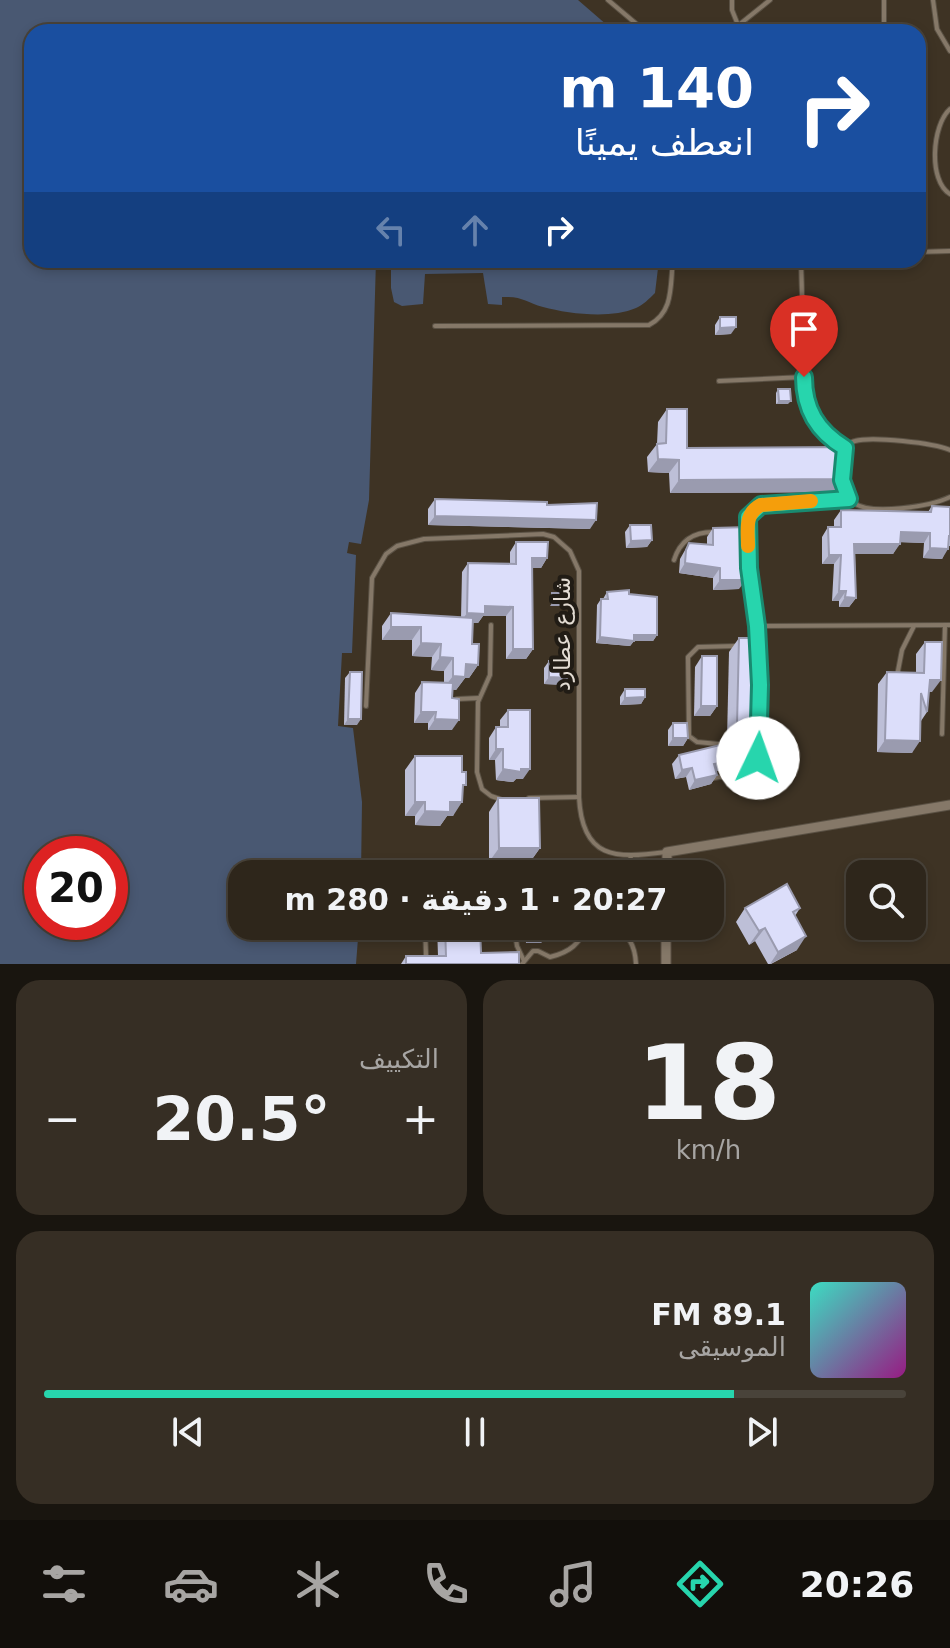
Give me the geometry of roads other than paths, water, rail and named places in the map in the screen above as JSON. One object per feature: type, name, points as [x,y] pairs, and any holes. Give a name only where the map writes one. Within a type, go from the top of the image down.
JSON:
[{"type":"street","points":[[667,860],[667,852],[950,805]]},
{"type":"street","points":[[666,940],[666,964]]},
{"type":"lane","points":[[608,0],[636,24]]},
{"type":"lane","points":[[732,0],[737,24]]},
{"type":"lane","points":[[740,24],[770,0]]},
{"type":"lane","points":[[884,0],[884,24]]},
{"type":"lane","points":[[933,0],[937,29],[950,51]]},
{"type":"lane","points":[[950,109],[937,130],[936,176],[940,186],[950,194]]},
{"type":"lane","points":[[926,252],[950,251]]},
{"type":"lane","points":[[435,326],[649,325],[666,311],[672,268]]},
{"type":"lane","points":[[801,268],[805,399],[810,414],[831,440],[844,451],[850,443],[862,440],[934,445],[950,450]]},
{"type":"lane","points":[[719,381],[804,377]]},
{"type":"lane","points":[[842,470],[843,485],[849,499],[863,508],[929,504],[950,497]]},
{"type":"lane","points":[[759,746],[697,742],[689,736],[690,653],[698,647],[758,646],[750,581],[748,531],[751,512],[761,505],[849,499]]},
{"type":"lane","points":[[674,560],[687,539],[703,532],[724,531]]},
{"type":"lane","points":[[736,531],[748,531]]},
{"type":"lane","name":"شارع عطارد","points":[[366,706],[372,578],[386,554],[397,546],[424,539],[531,534],[554,537],[570,551],[579,571],[580,820],[590,840],[608,853],[631,857],[667,852]]},
{"type":"lane","points":[[491,625],[490,675],[479,698],[479,783],[491,796],[502,799]]},
{"type":"lane","points":[[757,626],[947,625],[942,734]]},
{"type":"lane","points":[[897,676],[902,650],[914,626]]},
{"type":"lane","points":[[448,700],[479,698]]},
{"type":"lane","points":[[714,778],[746,772],[755,763],[760,714]]},
{"type":"lane","points":[[518,798],[579,797]]},
{"type":"lane","points":[[425,940],[426,955]]},
{"type":"lane","points":[[516,940],[523,962],[535,950],[550,957],[568,952],[580,940]]},
{"type":"lane","points":[[630,940],[636,964]]},
{"type":"water","points":[[0,0],[578,0],[606,24],[24,24],[24,268],[376,268],[369,500],[361,544],[349,542],[347,553],[356,555],[352,653],[342,653],[338,726],[353,728],[362,802],[361,860],[228,860],[228,940],[358,940],[356,964],[0,964]]},
{"type":"water","points":[[391,268],[658,268],[655,293],[644,304],[626,311],[602,314],[553,310],[514,297],[502,297],[502,305],[488,304],[483,273],[425,274],[423,304],[402,306],[394,302]]}]
